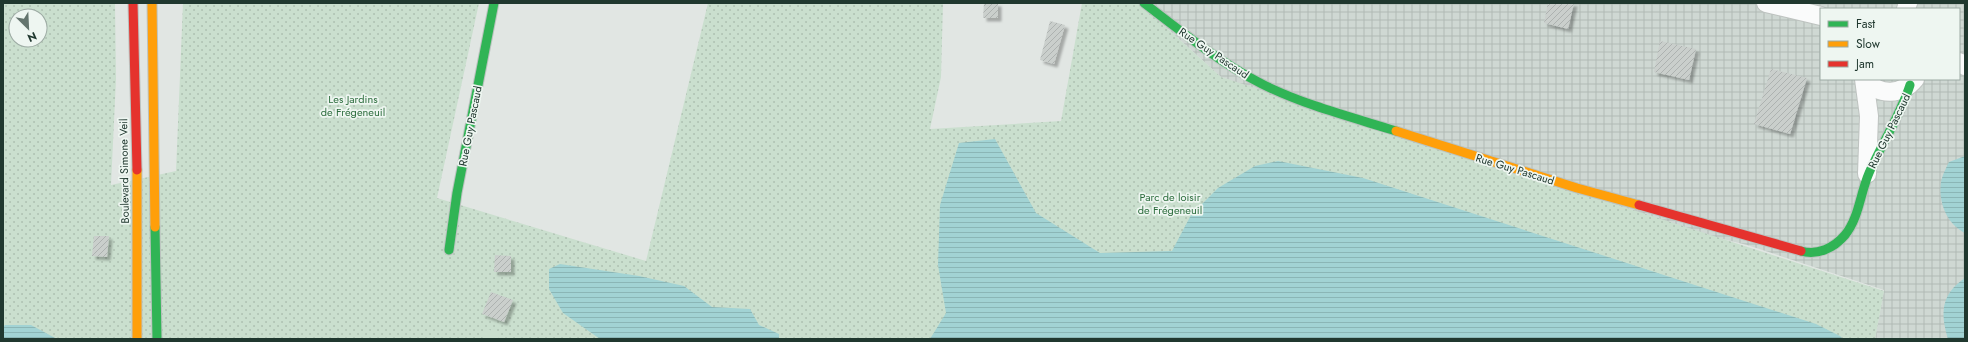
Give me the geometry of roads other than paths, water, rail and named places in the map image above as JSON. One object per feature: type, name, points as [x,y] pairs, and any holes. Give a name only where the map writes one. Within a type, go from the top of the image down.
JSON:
[{"type":"street","name":"Boulevard Simone Veil","points":[[133,3],[137,172],[137,339]]},
{"type":"street","points":[[152,3],[158,339]]},
{"type":"street","name":"Rue Guy Pascaud","points":[[449,250],[457,193],[494,3]]},
{"type":"street","name":"Rue Guy Pascaud","points":[[1144,3],[1200,46],[1234,68],[1262,84],[1308,104],[1577,188],[1792,250],[1808,253],[1819,253],[1829,249],[1838,242],[1852,223],[1867,176],[1897,114],[1906,100],[1913,82]]},
{"type":"street","points":[[1766,3],[1820,16]]},
{"type":"street","name":"Rue Guy Pascaud","points":[[1865,80],[1869,116],[1867,176]]},
{"type":"street","points":[[1866,80],[1877,89],[1885,92],[1903,90],[1913,82]]},
{"type":"water","points":[[995,139],[1036,213],[1100,253],[1172,251],[1191,215],[1218,188],[1255,166],[1278,161],[1363,178],[1816,324],[1843,339],[930,339],[946,313],[938,265],[940,205],[959,143]]},
{"type":"water","points":[[1965,156],[1965,233],[1953,224],[1945,212],[1940,190],[1942,177],[1949,162]]},
{"type":"water","points":[[560,264],[639,276],[684,286],[712,307],[750,309],[759,325],[779,334],[779,339],[600,339],[563,313],[549,289],[549,269]]},
{"type":"water","points":[[1965,278],[1965,339],[1948,339],[1945,330],[1944,305],[1951,291]]},
{"type":"water","points":[[5,325],[31,325],[57,339],[3,339],[3,327]]},
{"type":"park label","name":"Les Jardins de Frégeneuil","points":[[353,105]]},
{"type":"park label","name":"Parc de loisir de Frégeneuil","points":[[1170,203]]}]
